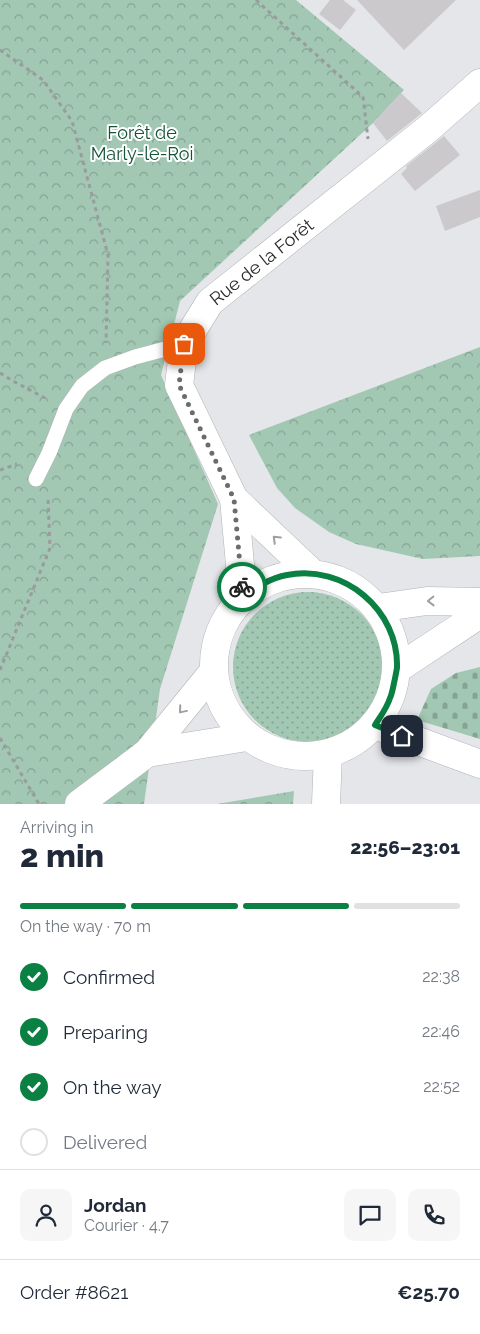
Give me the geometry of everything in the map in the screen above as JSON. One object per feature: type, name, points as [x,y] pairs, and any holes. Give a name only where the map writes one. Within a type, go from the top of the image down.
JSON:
[{"type":"street","name":"Rue de la Forêt","points":[[243,597],[234,499],[179,385],[184,344],[210,302],[429,128],[480,82]]},
{"type":"street","name":"Rue de la Forêt","points":[[234,499],[312,573]]},
{"type":"street","points":[[312,573],[337,578],[359,591],[378,608],[391,634],[395,647],[397,669],[390,699],[375,725],[353,743],[328,754],[300,756],[272,750],[247,737],[230,718],[218,697],[213,672],[214,652],[219,631],[229,613],[243,597],[263,582],[287,575],[312,573]]},
{"type":"street","points":[[378,608],[427,601],[480,602]]},
{"type":"street","points":[[397,669],[480,614]]},
{"type":"street","points":[[79,804],[147,753],[213,672]]},
{"type":"street","points":[[375,725],[480,764]]},
{"type":"street","points":[[147,753],[247,737]]},
{"type":"street","points":[[326,804],[328,754]]},
{"type":"lane","points":[[36,480],[66,409],[82,386],[105,368],[136,357],[184,344]]},
{"type":"path","points":[[256,0],[363,97],[368,138],[355,166],[357,184]]},
{"type":"path","points":[[0,50],[44,80],[72,121],[108,255],[105,368]]},
{"type":"path","points":[[0,373],[66,409]]},
{"type":"path","points":[[0,670],[50,548],[48,488],[36,480]]},
{"type":"path","points":[[0,738],[39,804]]},
{"type":"green space","name":"Forêt de Marly-le-Roi","points":[[0,0],[296,0],[404,90],[373,123],[180,301],[161,375],[218,504],[160,689],[144,804],[0,804]]},
{"type":"green space","points":[[480,347],[480,556],[423,559],[356,544],[329,532],[295,508],[277,488],[249,435]]},
{"type":"green space","points":[[308,592],[337,598],[361,614],[377,638],[383,667],[377,696],[361,720],[337,736],[308,742],[279,736],[255,720],[239,696],[233,667],[239,638],[255,614],[279,598]]},
{"type":"green space","points":[[480,667],[480,739],[417,720],[431,689],[456,673]]},
{"type":"green space","points":[[294,791],[293,804],[217,804]]},
{"type":"building","points":[[330,0],[343,0],[356,10],[340,30],[319,14]]},
{"type":"building","points":[[357,0],[456,0],[404,50]]},
{"type":"building","points":[[401,93],[422,113],[387,141],[373,123]]},
{"type":"building","points":[[444,136],[460,155],[415,191],[401,174],[407,168],[406,166]]},
{"type":"building","points":[[480,190],[480,217],[445,231],[436,206]]},
{"type":"way so far","points":[[184,344],[179,385],[234,499],[242,587]]},
{"type":"route","points":[[242,587],[243,597],[263,582],[287,575],[312,573],[337,578],[359,591],[378,608],[388,627],[395,647],[397,669],[390,699],[375,725],[402,736]]}]
